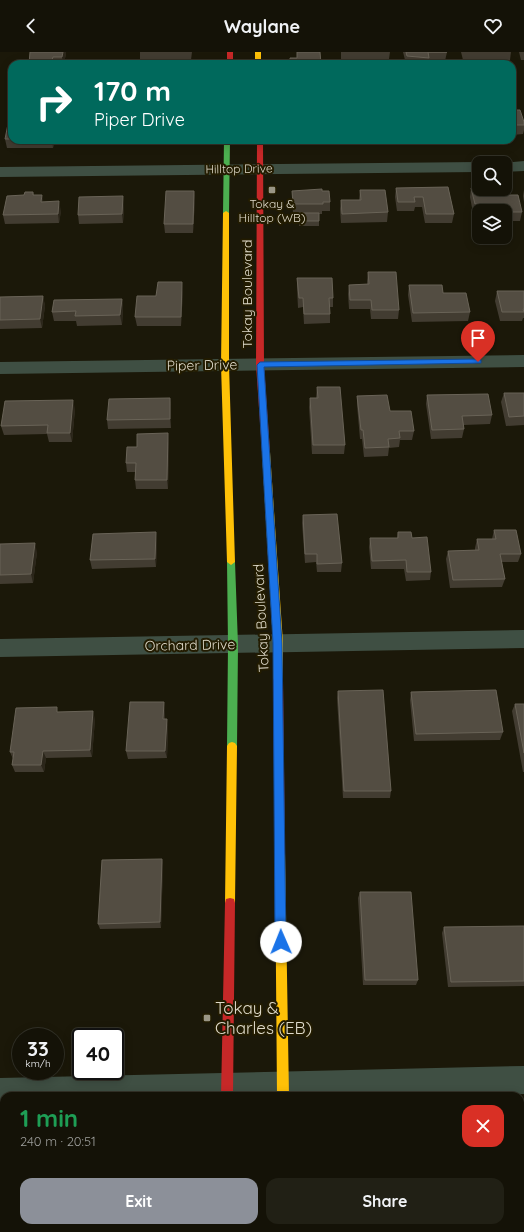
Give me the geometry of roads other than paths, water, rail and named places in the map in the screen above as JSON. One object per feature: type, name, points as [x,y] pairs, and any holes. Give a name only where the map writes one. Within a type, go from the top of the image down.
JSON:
[{"type":"street","name":"Tokay Boulevard","points":[[227,144],[225,365],[233,645],[227,1091]]},
{"type":"street","name":"Tokay Boulevard","points":[[260,144],[260,365],[278,643],[283,1090]]},
{"type":"street","points":[[512,167],[524,166]]},
{"type":"street","name":"Hilltop Drive","points":[[0,172],[472,167]]},
{"type":"street","name":"Piper Drive","points":[[0,368],[524,361]]},
{"type":"street","name":"Orchard Drive","points":[[0,648],[524,639]]},
{"type":"street","points":[[0,1092],[283,1090],[524,1080]]},
{"type":"place","name":"Tokay & Hilltop (WB)","points":[[272,190]]},
{"type":"place","name":"Tokay & Charles (EB)","points":[[207,1018]]}]
